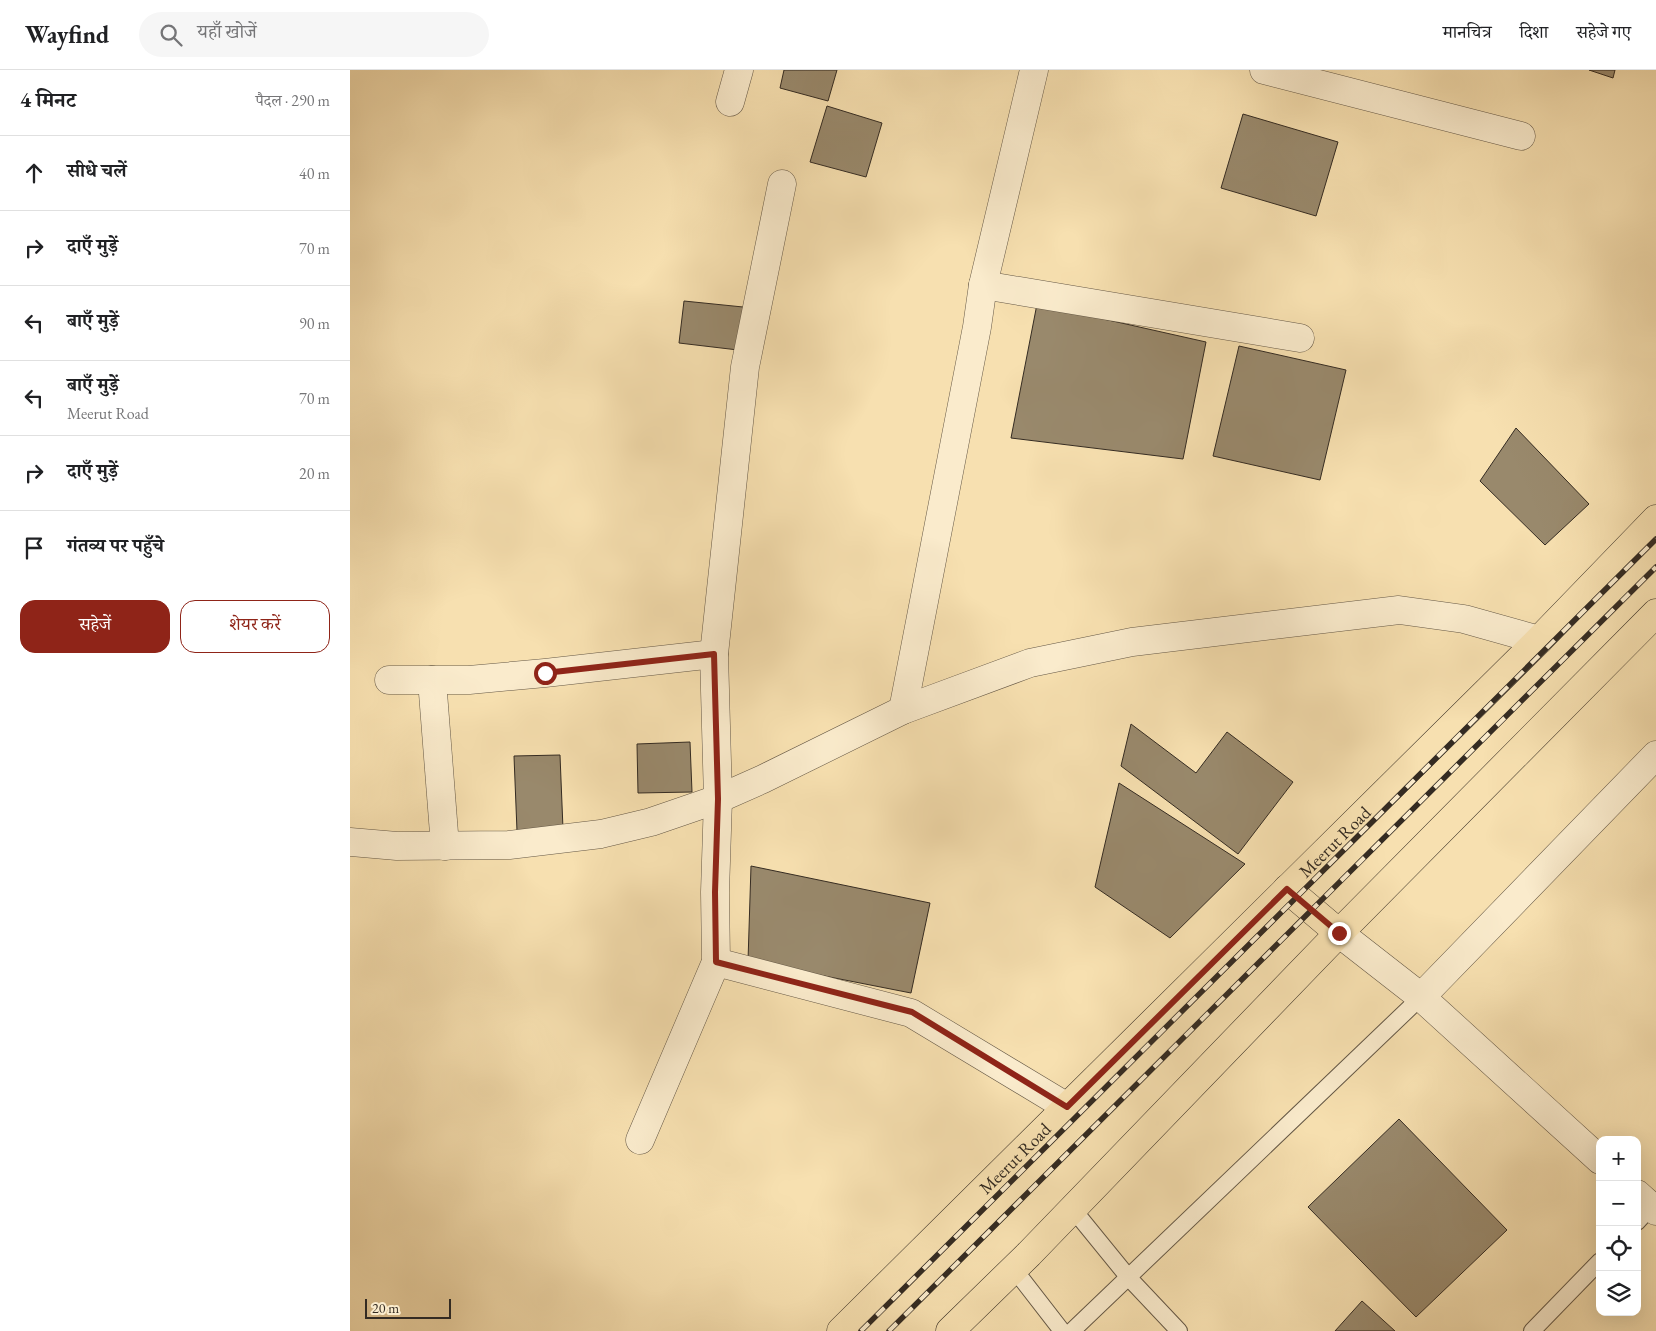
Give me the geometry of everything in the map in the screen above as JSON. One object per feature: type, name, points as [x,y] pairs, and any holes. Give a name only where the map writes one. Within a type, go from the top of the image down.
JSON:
[{"type":"main road","name":"Meerut Road","points":[[841,1331],[1539,640],[1656,519]]},
{"type":"main road","points":[[950,1331],[1014,1269],[1339,933],[1656,613]]},
{"type":"main road","points":[[1287,889],[1339,933]]},
{"type":"street","points":[[730,102],[739,70]]},
{"type":"street","points":[[904,710],[977,327],[983,285],[1034,70]]},
{"type":"street","points":[[1264,70],[1521,136]]},
{"type":"street","points":[[640,1140],[716,962],[715,892],[718,799],[714,654],[745,366],[782,184]]},
{"type":"street","points":[[983,285],[1300,338]]},
{"type":"street","points":[[350,842],[397,846],[509,845],[601,834],[651,822],[718,799],[904,710],[1030,663],[1132,642],[1399,610],[1464,618],[1539,640]]},
{"type":"street","points":[[389,680],[469,680],[714,654]]},
{"type":"street","points":[[432,680],[445,846]]},
{"type":"street","points":[[1421,997],[1656,755]]},
{"type":"street","points":[[1339,933],[1421,997],[1596,1156]]},
{"type":"street","points":[[716,962],[912,1012],[1067,1107]]},
{"type":"lane","points":[[1072,1331],[1421,997]]},
{"type":"lane","points":[[1072,1208],[1129,1278],[1179,1331]]},
{"type":"lane","points":[[1532,1331],[1596,1265]]},
{"type":"lane","points":[[1014,1269],[1062,1331]]},
{"type":"building","points":[[784,70],[837,70],[828,101],[780,88]]},
{"type":"building","points":[[1589,70],[1615,70],[1613,78]]},
{"type":"building","points":[[827,106],[882,123],[866,177],[810,162]]},
{"type":"building","points":[[1243,114],[1338,142],[1316,216],[1221,188]]},
{"type":"building","points":[[684,301],[743,307],[738,350],[679,343]]},
{"type":"building","points":[[1037,304],[1206,342],[1183,459],[1011,438]]},
{"type":"building","points":[[1239,346],[1346,370],[1320,480],[1213,456]]},
{"type":"building","points":[[1516,428],[1589,504],[1545,545],[1480,481]]},
{"type":"building","points":[[1131,724],[1196,773],[1227,732],[1293,782],[1238,854],[1121,766]]},
{"type":"building","points":[[690,742],[692,792],[638,793],[637,744]]},
{"type":"building","points":[[560,755],[563,829],[517,831],[514,756]]},
{"type":"building","points":[[1119,783],[1245,864],[1170,938],[1095,887]]},
{"type":"building","points":[[751,866],[930,903],[911,993],[748,961]]},
{"type":"building","points":[[1399,1119],[1507,1230],[1416,1317],[1308,1207]]},
{"type":"building","points":[[1362,1301],[1395,1331],[1335,1331]]},
{"type":"railway","points":[[861,1331],[1656,539]]},
{"type":"railway","points":[[889,1331],[1656,567]]},
{"type":"route","points":[[545,673],[714,654],[718,799],[715,892],[716,962],[912,1012],[1067,1107],[1287,889],[1339,933]]}]
